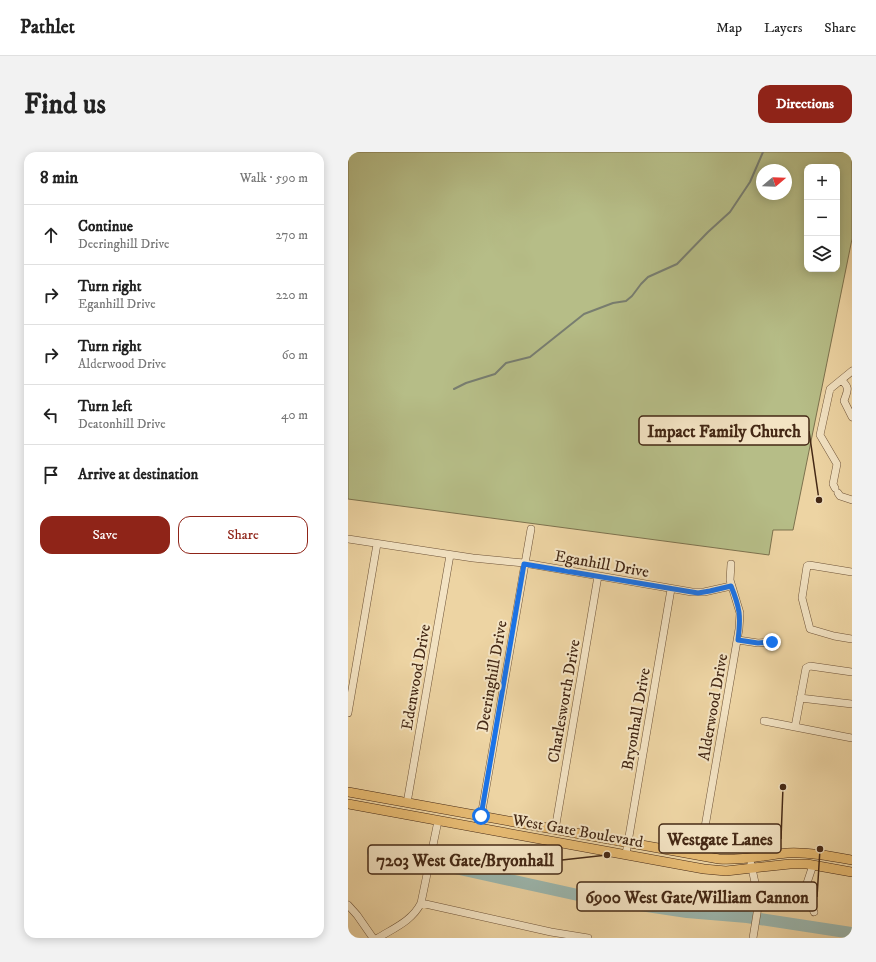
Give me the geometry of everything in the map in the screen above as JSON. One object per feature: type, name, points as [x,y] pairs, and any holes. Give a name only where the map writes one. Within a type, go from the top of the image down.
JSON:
[{"type":"main road","name":"West Gate Boulevard","points":[[348,792],[728,860],[800,853],[826,855],[852,860]]},
{"type":"main road","name":"West Gate Boulevard","points":[[348,804],[726,871],[790,864],[814,865],[852,872]]},
{"type":"street","points":[[852,371],[830,389],[820,435],[837,464],[833,484],[840,496],[852,500]]},
{"type":"street","points":[[841,380],[848,387],[844,401],[852,417]]},
{"type":"street","name":"Deeringhill Drive","points":[[479,828],[531,529]]},
{"type":"street","name":"Eganhill Drive","points":[[348,539],[450,555],[524,564],[698,593],[731,586]]},
{"type":"street","points":[[348,713],[377,544]]},
{"type":"street","name":"Edenwood Drive","points":[[407,803],[450,555]]},
{"type":"street","name":"Alderwood Drive","points":[[700,856],[738,640],[740,613],[731,586],[730,564]]},
{"type":"street","points":[[852,572],[809,565],[807,566],[802,598],[810,629],[834,636],[852,639]]},
{"type":"street","name":"Charlesworth Drive","points":[[555,830],[598,576]]},
{"type":"street","name":"Bryonhall Drive","points":[[626,854],[671,589]]},
{"type":"street","points":[[738,640],[758,643],[772,642]]},
{"type":"street","points":[[795,727],[804,673],[808,667],[852,672]]},
{"type":"street","points":[[800,698],[852,704]]},
{"type":"street","points":[[764,721],[852,738]]},
{"type":"street","points":[[378,938],[410,919],[417,912],[421,904],[438,820]]},
{"type":"street","points":[[751,858],[759,901],[753,938]]},
{"type":"street","points":[[814,865],[805,890],[814,912]]},
{"type":"street","points":[[421,904],[550,935],[588,938]]},
{"type":"street","points":[[348,905],[373,938]]},
{"type":"green space","points":[[348,152],[852,152],[852,239],[793,530],[773,530],[769,555],[348,499]]},
{"type":"waterway","points":[[454,389],[466,383],[495,374],[506,363],[530,357],[584,314],[613,303],[626,301],[648,277],[677,264],[730,212],[750,182],[763,152]]},
{"type":"waterway","points":[[373,852],[422,861]]},
{"type":"waterway","points":[[437,864],[587,897],[687,912],[747,917],[852,933]]},
{"type":"place","name":"Impact Family Church","points":[[819,500]]},
{"type":"place","name":"Westgate Lanes","points":[[783,787]]},
{"type":"place","name":"6900 West Gate/William Cannon","points":[[820,849]]},
{"type":"place","name":"7203 West Gate/Bryonhall","points":[[607,855]]},
{"type":"route","points":[[481,816],[524,564],[698,593],[731,586],[739,606],[740,613],[738,640],[758,643],[772,642]]}]
